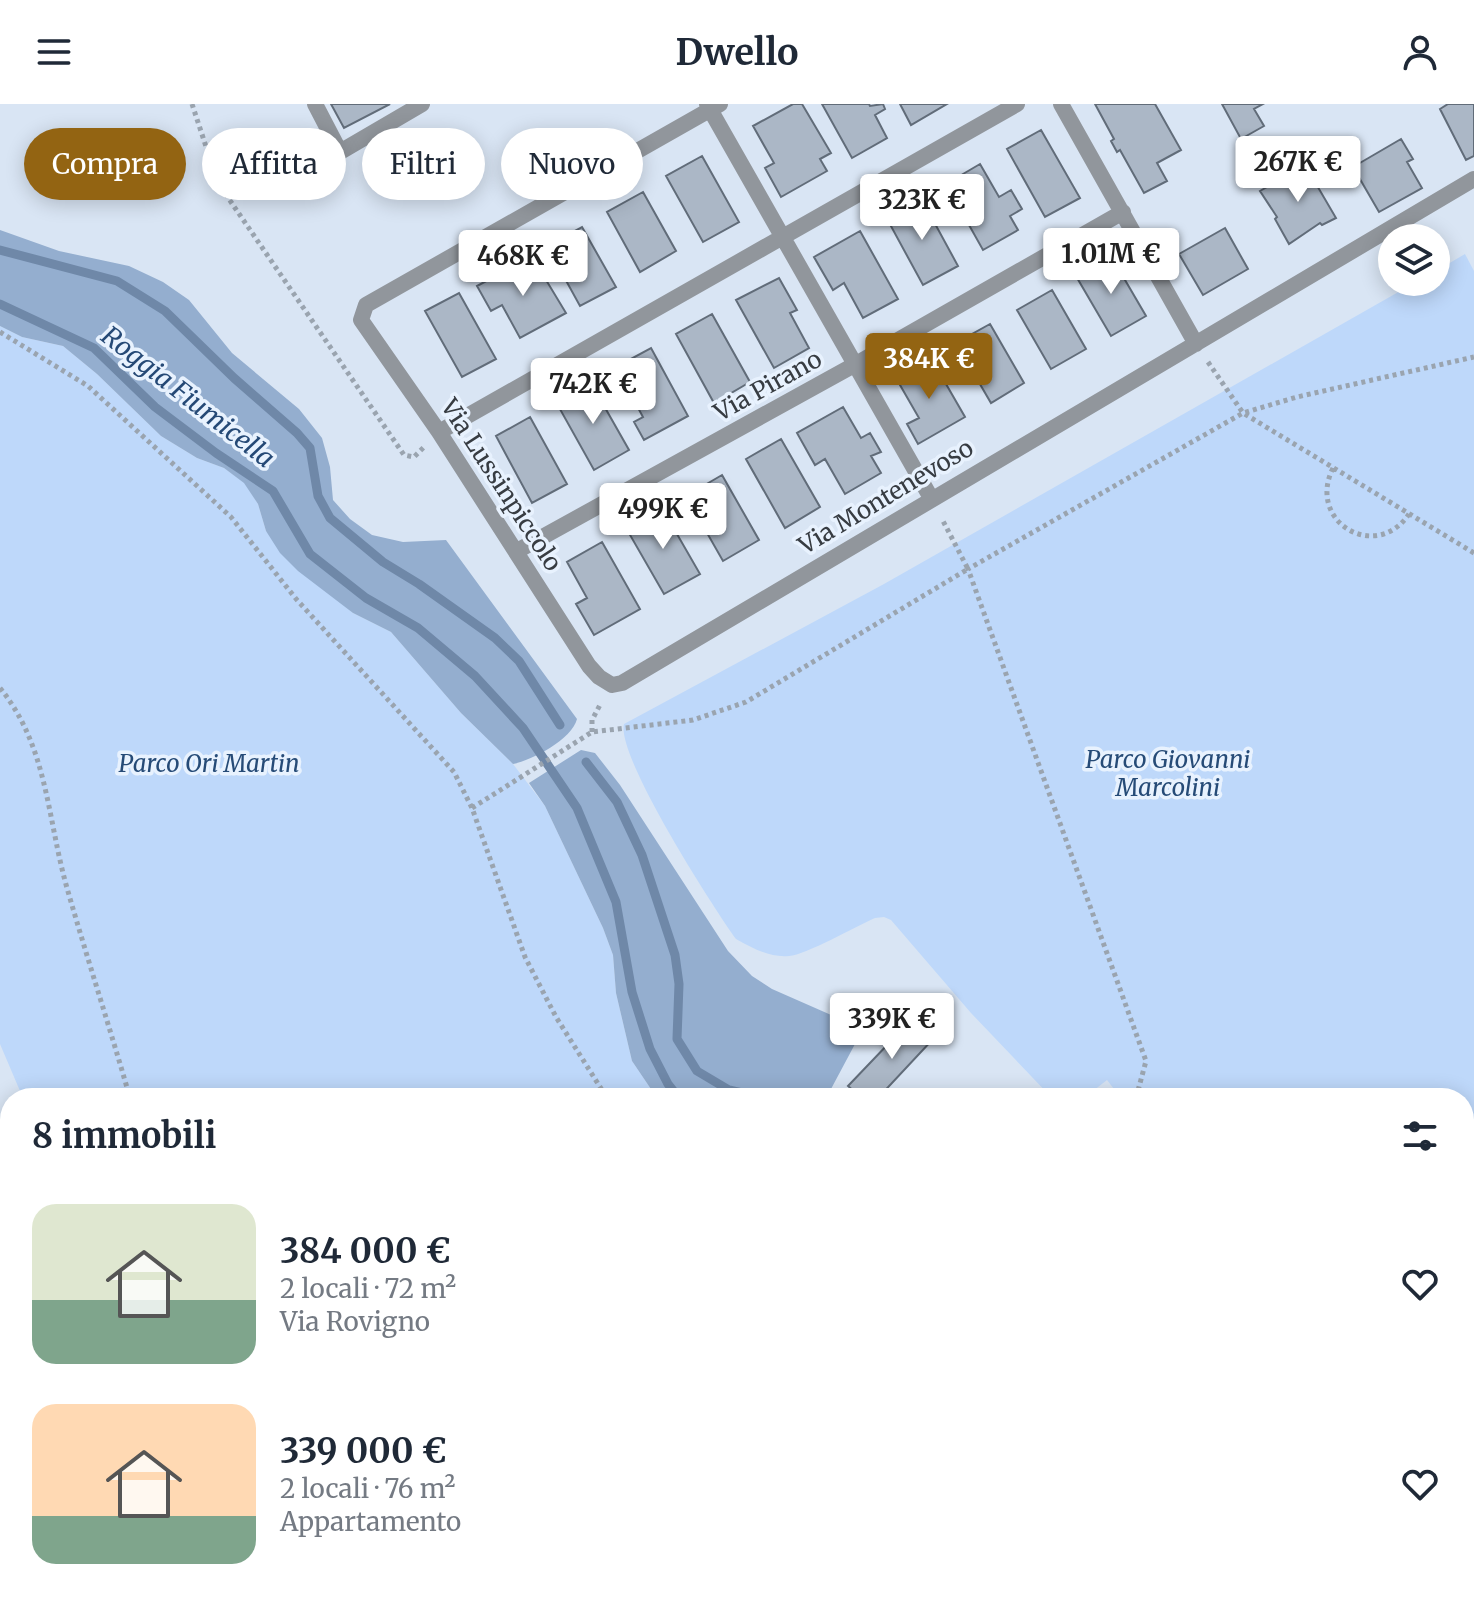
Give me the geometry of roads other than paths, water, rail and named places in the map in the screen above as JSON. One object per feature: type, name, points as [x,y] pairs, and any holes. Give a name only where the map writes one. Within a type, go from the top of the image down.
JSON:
[{"type":"street","points":[[315,104],[340,152],[421,104]]},
{"type":"street","points":[[439,432],[1017,104]]},
{"type":"street","points":[[1061,104],[1196,344]]},
{"type":"street","points":[[713,106],[931,498]]},
{"type":"street","name":"Via Lussinpiccolo","points":[[612,685],[589,666],[439,432],[361,320],[366,305],[713,106]]},
{"type":"street","name":"Via Montenevoso","points":[[612,685],[622,683],[1474,179]]},
{"type":"street","name":"Via Pirano","points":[[517,551],[1123,212]]},
{"type":"waterway","points":[[0,250],[117,281],[165,311],[310,448],[318,496],[330,518],[383,562],[495,638],[519,661],[560,725]]},
{"type":"waterway","name":"Roggia Fiumicella","points":[[0,304],[94,348],[155,407],[273,491],[310,554],[366,598],[418,628],[475,676],[523,728],[577,808],[616,902],[632,992],[650,1049],[671,1088]]},
{"type":"waterway","points":[[586,762],[617,802],[642,855],[675,955],[679,984],[677,1039],[697,1071],[726,1088]]},
{"type":"park label","name":"Parco Ori Martin","points":[[209,764]]},
{"type":"park label","name":"Parco Giovanni Marcolini","points":[[1168,774]]}]
